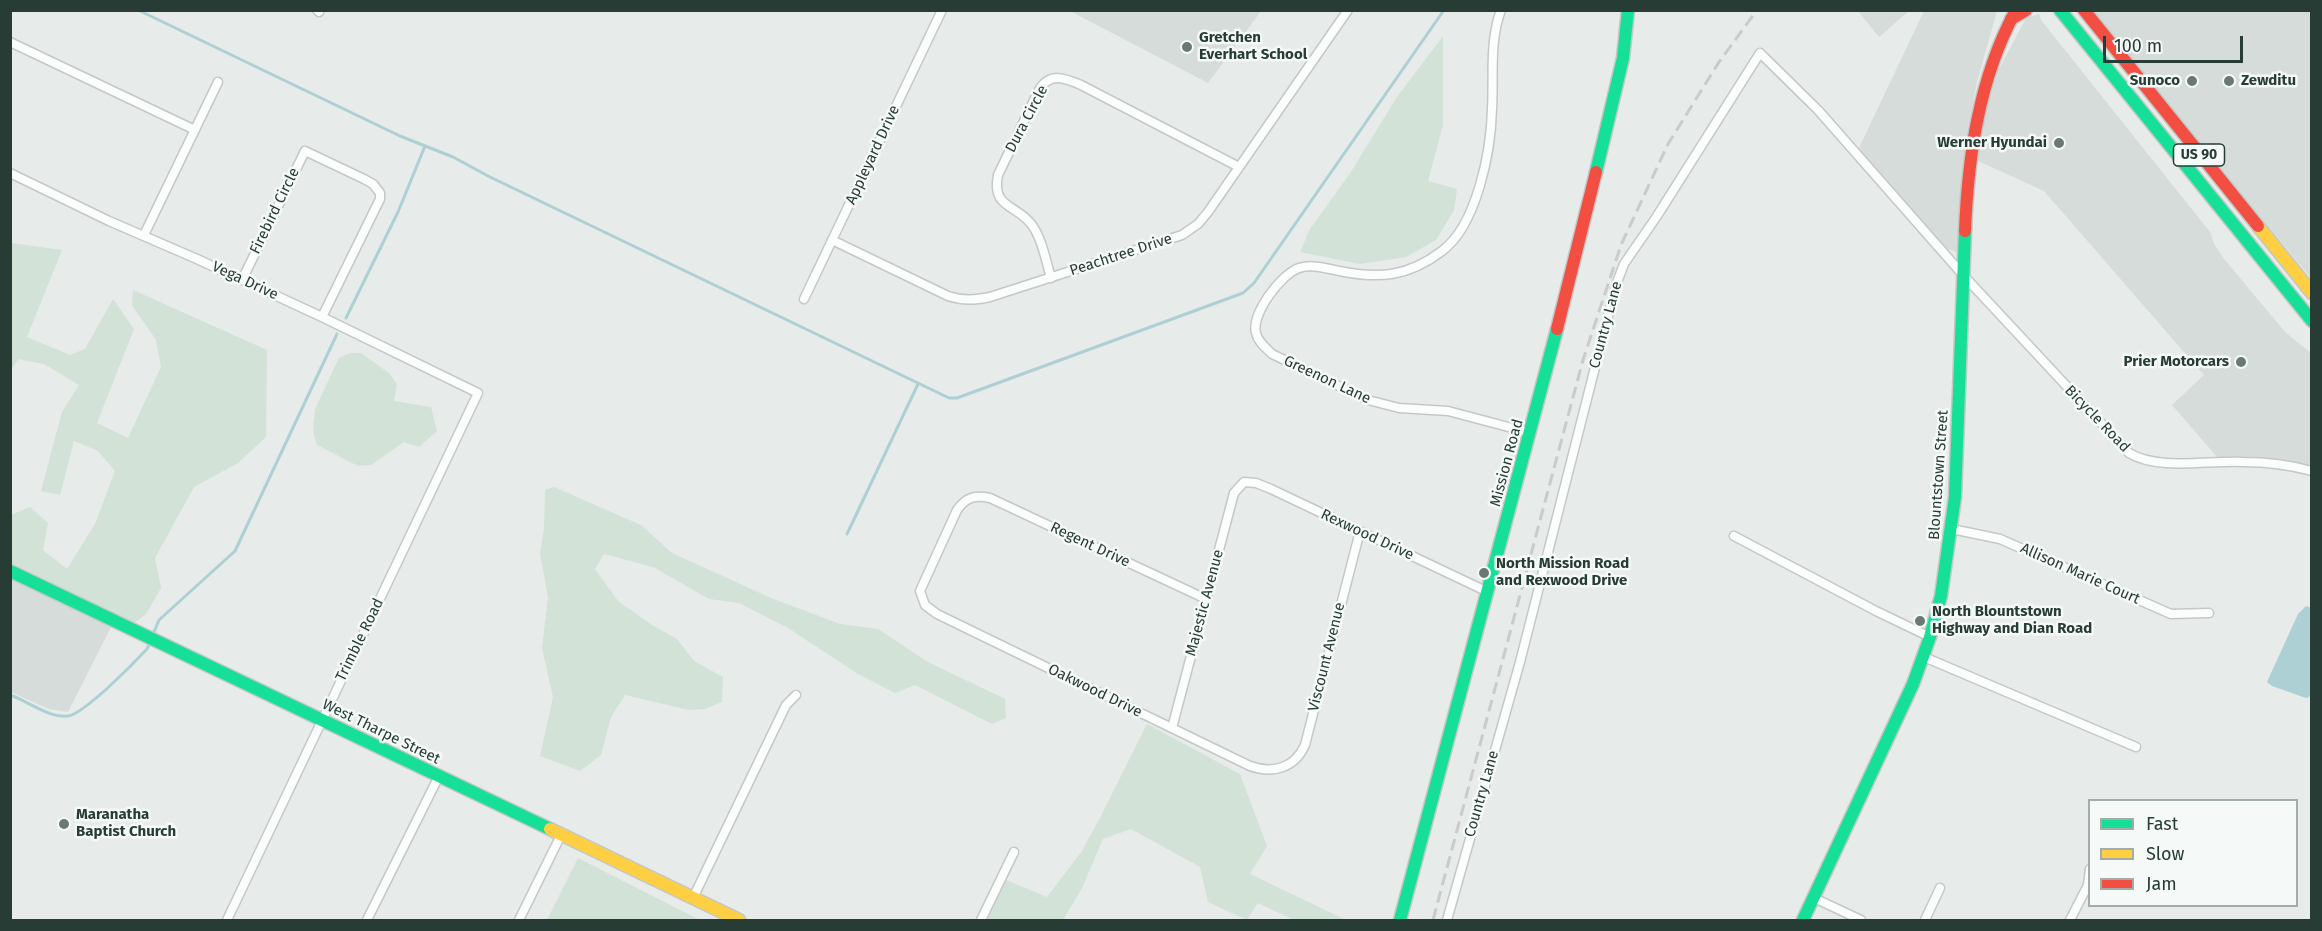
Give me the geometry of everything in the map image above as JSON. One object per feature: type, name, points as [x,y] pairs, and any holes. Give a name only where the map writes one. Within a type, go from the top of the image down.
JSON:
[{"type":"main road","name":"Mission Road","points":[[1400,921],[1531,433],[1611,111],[1623,58],[1628,10]]},
{"type":"main road","points":[[2013,15],[2026,10]]},
{"type":"main road","points":[[2052,10],[2062,14]]},
{"type":"main road","name":"US 90","points":[[2084,10],[2271,245],[2312,293]]},
{"type":"main road","name":"US 90","points":[[2062,14],[2312,321]]},
{"type":"main road","name":"Blountstown Street","points":[[1803,921],[1924,657],[1941,596],[1952,529],[1966,198],[1974,134],[1996,52],[2013,15]]},
{"type":"main road","points":[[2258,256],[2271,245]]},
{"type":"main road","name":"West Tharpe Street","points":[[10,571],[739,921]]},
{"type":"street","name":"Appleyard Drive","points":[[804,299],[942,10]]},
{"type":"street","name":"Peachtree Drive","points":[[832,240],[948,296],[963,300],[990,297],[1182,235],[1208,212],[1348,10]]},
{"type":"street","name":"Greenon Lane","points":[[1501,10],[1493,45],[1492,112],[1488,144],[1473,206],[1456,236],[1445,249],[1431,259],[1414,268],[1392,275],[1375,277],[1309,266],[1289,273],[1270,296],[1256,319],[1255,328],[1256,335],[1272,354],[1368,400],[1399,408],[1448,411],[1531,433]]},
{"type":"street","points":[[10,42],[195,130]]},
{"type":"street","name":"Country Lane","points":[[1447,921],[1520,662],[1623,264],[1658,216],[1760,52],[1818,110],[1964,276]]},
{"type":"street","name":"Dura Circle","points":[[1052,278],[1032,225],[1002,201],[996,190],[998,175],[1039,90],[1047,81],[1059,77],[1081,85],[1239,167]]},
{"type":"street","points":[[144,236],[218,82]]},
{"type":"street","name":"Firebird Circle","points":[[242,280],[305,151],[373,184],[380,193],[380,199],[322,317]]},
{"type":"street","name":"Vega Drive","points":[[10,173],[110,222],[322,317],[478,393]]},
{"type":"street","name":"Bicycle Road","points":[[1964,276],[2120,446],[2139,459],[2157,462],[2243,462],[2312,471]]},
{"type":"street","name":"Trimble Road","points":[[227,921],[478,393]]},
{"type":"street","name":"Rexwood Drive","points":[[1244,482],[1256,483],[1271,489],[1488,592]]},
{"type":"street","name":"Majestic Avenue","points":[[1172,728],[1234,493],[1244,482]]},
{"type":"street","name":"Regent Drive","points":[[973,496],[990,498],[1206,599]]},
{"type":"street","name":"Oakwood Drive","points":[[973,496],[966,499],[957,510],[922,585],[921,598],[925,605],[937,614],[1250,766],[1267,771],[1277,769]]},
{"type":"street","name":"Allison Marie Court","points":[[1952,529],[2000,539],[2171,614],[2209,613]]},
{"type":"street","name":"Viscount Avenue","points":[[1277,769],[1296,760],[1305,745],[1360,531]]},
{"type":"street","points":[[1734,536],[1854,600],[1930,637]]},
{"type":"street","points":[[1924,657],[2136,747]]},
{"type":"street","points":[[693,898],[786,705],[796,695]]},
{"type":"street","points":[[367,921],[439,777]]},
{"type":"street","points":[[519,921],[561,835]]},
{"type":"street","points":[[981,921],[1014,852]]},
{"type":"street","points":[[2070,921],[2088,885]]},
{"type":"street","points":[[1925,921],[1940,888]]},
{"type":"street","points":[[1814,898],[1861,921]]},
{"type":"shaded area","points":[[2308,10],[2311,12],[2311,278],[2130,60],[2094,11]]},
{"type":"shaded area","name":"Gretchen Everhart School","points":[[1070,11],[1261,11],[1208,83]]},
{"type":"shaded area","points":[[1858,11],[1909,11],[1879,37]]},
{"type":"shaded area","points":[[1924,11],[1997,11],[1977,82],[1966,138],[1957,252],[1944,248],[1859,148]]},
{"type":"shaded area","points":[[2039,14],[2041,20],[2210,232],[2214,244],[2224,259],[2286,333],[2311,353],[2311,467],[2272,459],[2218,458],[2172,405],[2204,375],[2044,191],[1976,160],[1981,127],[1998,71],[2026,18]]},
{"type":"shaded area","points":[[10,577],[112,625],[68,712],[49,709],[11,692]]},
{"type":"green space","points":[[1443,36],[1443,125],[1428,181],[1457,189],[1454,210],[1436,240],[1406,257],[1360,264],[1300,252],[1310,229],[1349,175],[1397,97]]},
{"type":"green space","points":[[11,243],[62,250],[27,337],[70,355],[85,349],[113,299],[134,329],[97,423],[128,438],[161,367],[156,340],[132,305],[133,290],[267,350],[266,437],[238,463],[194,487],[155,558],[161,588],[146,614],[134,623],[11,563],[11,515],[30,507],[48,523],[43,550],[67,569],[95,524],[115,471],[98,451],[74,441],[60,495],[41,491],[62,412],[79,385],[44,364],[18,359],[11,370]]},
{"type":"green space","points":[[350,353],[361,353],[389,373],[397,384],[394,401],[431,407],[437,431],[419,447],[404,442],[371,465],[358,466],[317,445],[313,431],[315,409],[339,358]]},
{"type":"green space","points":[[554,487],[641,525],[672,553],[771,598],[840,624],[878,629],[926,661],[1005,699],[1006,718],[992,724],[915,685],[895,693],[858,674],[788,628],[739,603],[709,599],[653,567],[604,554],[595,569],[618,601],[677,639],[694,661],[723,677],[722,702],[705,709],[689,710],[625,695],[611,717],[601,755],[580,771],[540,756],[553,697],[542,648],[548,597],[540,554],[544,528],[545,490]]},
{"type":"green space","points":[[1147,724],[1240,774],[1267,846],[1250,874],[1346,920],[1294,920],[1258,903],[1247,920],[1208,902],[1200,867],[1131,829],[1103,839],[1082,888],[1063,920],[987,920],[1006,880],[1047,897],[1082,851]]},
{"type":"green space","points":[[578,858],[700,920],[547,920]]},
{"type":"water","points":[[2306,606],[2312,608],[2311,692],[2306,698],[2272,686],[2267,682],[2298,614]]},
{"type":"waterway","points":[[138,10],[400,136],[453,157],[490,177],[949,398],[957,398],[1243,293],[1254,283],[1444,10]]},
{"type":"waterway","points":[[346,318],[398,212],[425,146]]},
{"type":"waterway","points":[[154,632],[159,620],[235,551],[337,334]]},
{"type":"waterway","points":[[847,534],[918,384]]},
{"type":"waterway","points":[[10,695],[46,712],[68,716],[97,698],[149,645]]},
{"type":"railway","points":[[1433,920],[1583,360],[1621,245],[1668,144],[1719,62],[1757,10]]},
{"type":"traffic: fast","points":[[1596,172],[1623,58],[1628,10]]},
{"type":"traffic: fast","points":[[2060,10],[2312,321]]},
{"type":"traffic: fast","points":[[1803,920],[1913,684],[1930,637],[1941,596],[1955,497],[1965,231]]},
{"type":"traffic: fast","points":[[1400,920],[1557,329]]},
{"type":"traffic: fast","points":[[10,571],[550,829]]},
{"type":"traffic: slow","points":[[2258,226],[2312,293]]},
{"type":"traffic: slow","points":[[550,829],[739,920]]},
{"type":"traffic: jam","points":[[2011,19],[2026,10]]},
{"type":"traffic: jam","points":[[2084,10],[2258,226]]},
{"type":"traffic: jam","points":[[1965,231],[1969,175],[1984,91],[1992,64],[2015,12]]},
{"type":"traffic: jam","points":[[1557,329],[1596,172]]},
{"type":"place","name":"Gretchen Everhart School","points":[[1187,47]]},
{"type":"place","name":"Sunoco","points":[[2192,81]]},
{"type":"place","name":"Zewditu","points":[[2229,81]]},
{"type":"place","name":"Werner Hyundai","points":[[2059,143]]},
{"type":"place","name":"Prier Motorcars","points":[[2241,362]]},
{"type":"place","name":"North Mission Road and Rexwood Drive","points":[[1484,573]]},
{"type":"place","name":"North Blountstown Highway and Dian Road","points":[[1920,621]]},
{"type":"place","name":"Maranatha Baptist Church","points":[[64,824]]}]
